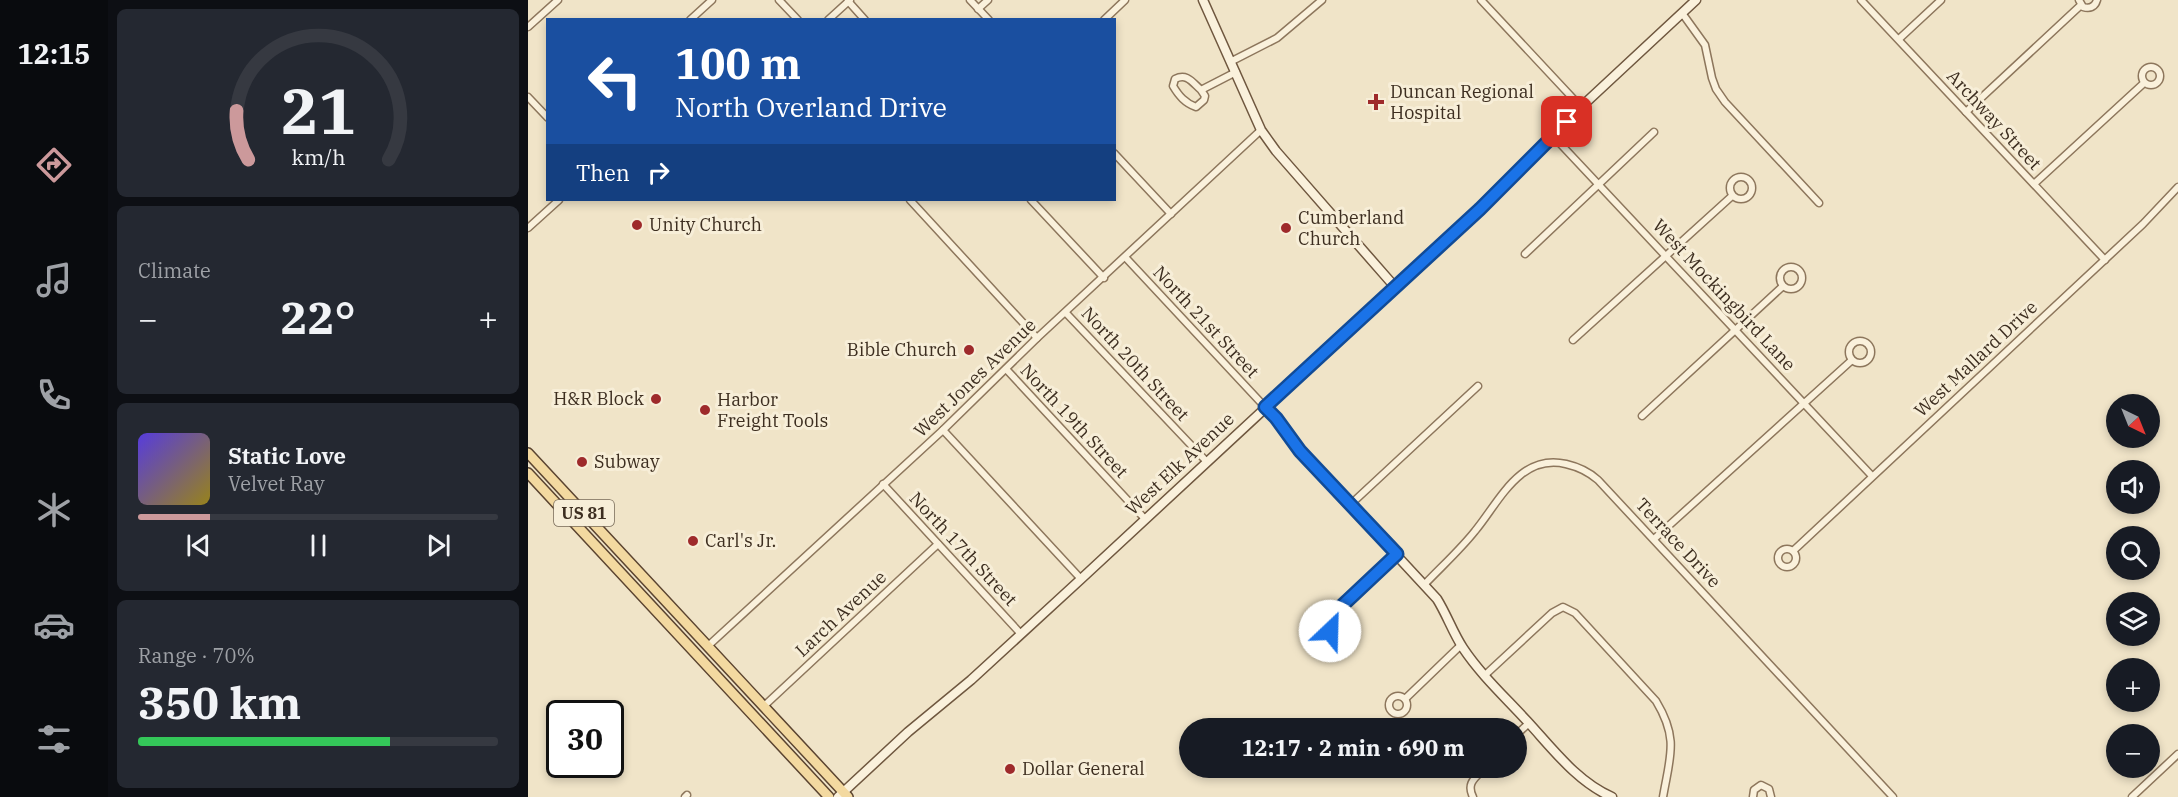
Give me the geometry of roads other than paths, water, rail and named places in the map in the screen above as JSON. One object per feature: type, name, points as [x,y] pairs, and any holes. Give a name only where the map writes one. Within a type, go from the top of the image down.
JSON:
[{"type":"main road","points":[[1203,0],[1261,130],[1276,151],[1395,287]]},
{"type":"main road","name":"West Elk Avenue","points":[[843,795],[908,732],[971,680],[1082,579],[1480,209],[1581,108],[1696,0]]},
{"type":"main road","points":[[1265,407],[1300,451],[1397,554],[1446,612],[1461,645],[1484,676],[1583,778],[1612,797]]},
{"type":"main road","name":"US 81","points":[[528,453],[764,706],[843,795]]},
{"type":"main road","name":"US 81","points":[[528,473],[829,797]]},
{"type":"main road","points":[[630,583],[640,573]]},
{"type":"main road","points":[[713,673],[724,663]]},
{"type":"street","points":[[528,27],[558,0]]},
{"type":"street","points":[[692,18],[712,0]]},
{"type":"street","points":[[779,0],[796,18]]},
{"type":"street","points":[[970,0],[987,18]]},
{"type":"street","points":[[978,9],[988,0]]},
{"type":"street","points":[[1106,18],[1125,0]]},
{"type":"street","points":[[1232,61],[1276,38],[1322,0]]},
{"type":"street","points":[[1481,0],[1581,108]]},
{"type":"street","name":"Archway Street","points":[[1861,0],[2105,260]]},
{"type":"street","points":[[1899,39],[1941,0]]},
{"type":"street","points":[[1966,112],[2080,3],[2089,8],[2097,0]]},
{"type":"street","points":[[830,18],[849,1],[863,18]]},
{"type":"street","points":[[1682,13],[1705,45],[1712,78],[1725,102],[1819,203]]},
{"type":"street","points":[[1201,90],[1236,72]]},
{"type":"street","points":[[1181,76],[1187,77],[1201,90],[1205,96],[1204,100],[1196,107],[1188,104],[1173,86],[1175,79],[1181,76]]},
{"type":"street","points":[[2034,184],[2144,83]]},
{"type":"street","points":[[528,97],[546,116]]},
{"type":"street","name":"West Jones Avenue","points":[[708,646],[943,430],[1037,338],[1126,258],[1261,130]]},
{"type":"street","points":[[1525,254],[1654,132]]},
{"type":"street","name":"West Mockingbird Lane","points":[[1553,136],[1806,403],[1872,476]]},
{"type":"street","points":[[1116,155],[1171,214]]},
{"type":"street","name":"West Mallard Drive","points":[[1793,551],[2105,260],[2178,187]]},
{"type":"street","points":[[1573,340],[1732,196]]},
{"type":"street","points":[[529,225],[558,201]]},
{"type":"street","name":"North 19th Street","points":[[911,201],[1037,338]]},
{"type":"street","name":"North 20th Street","points":[[1032,201],[1104,278]]},
{"type":"street","name":"North 21st Street","points":[[1126,258],[1265,407]]},
{"type":"street","points":[[1642,416],[1783,286]]},
{"type":"street","name":"North 20th Street","points":[[1066,313],[1207,462]]},
{"type":"street","points":[[1654,539],[1852,360]]},
{"type":"street","name":"North 19th Street","points":[[1006,369],[1145,519]]},
{"type":"street","points":[[1351,504],[1478,386]]},
{"type":"street","points":[[943,430],[1082,579]]},
{"type":"street","name":"Terrace Drive","points":[[1424,585],[1476,530],[1502,493],[1516,478],[1531,467],[1559,462],[1587,471],[1599,480],[1893,797]]},
{"type":"street","name":"North 17th Street","points":[[883,484],[1021,634]]},
{"type":"street","name":"Larch Avenue","points":[[764,706],[938,544]]},
{"type":"street","points":[[1330,617],[1397,554]]},
{"type":"street","points":[[1484,676],[1552,613],[1563,607],[1575,613],[1656,700],[1663,712],[1669,725],[1672,742],[1662,797]]},
{"type":"street","points":[[1405,699],[1461,645]]},
{"type":"street","points":[[2132,797],[2178,754]]},
{"type":"street","points":[[1473,797],[1469,788],[1475,778]]},
{"type":"street","points":[[1753,797],[1754,790],[1761,785],[1769,789],[1771,797]]},
{"type":"place","name":"Duncan Regional Hospital","points":[[1376,102]]},
{"type":"place","name":"Unity Church","points":[[637,225]]},
{"type":"place","name":"Cumberland Church","points":[[1286,228]]},
{"type":"place","name":"Bible Church","points":[[969,350]]},
{"type":"place","name":"H&R Block","points":[[656,399]]},
{"type":"place","name":"Harbor Freight Tools","points":[[705,410]]},
{"type":"place","name":"Subway","points":[[582,462]]},
{"type":"place","name":"Carl's Jr.","points":[[693,541]]},
{"type":"place","name":"Dollar General","points":[[1010,769]]}]
